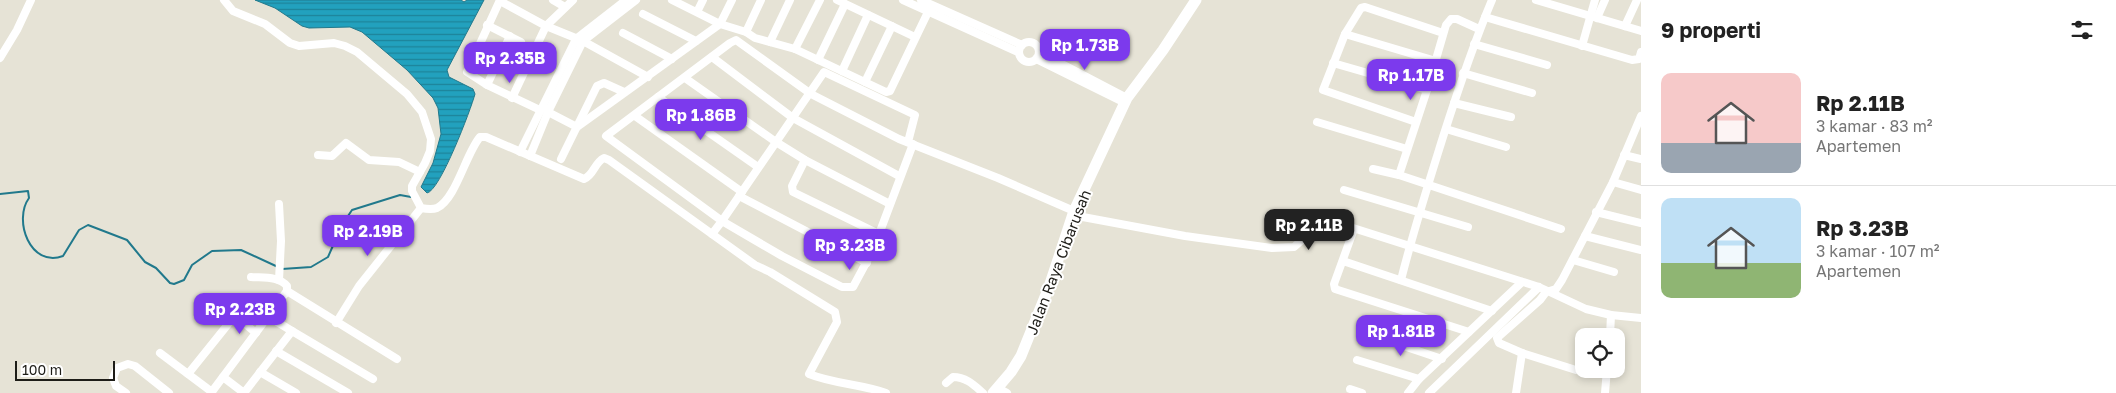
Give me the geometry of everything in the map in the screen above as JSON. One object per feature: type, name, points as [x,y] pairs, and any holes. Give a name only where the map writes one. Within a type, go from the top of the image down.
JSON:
[{"type":"main road","name":"Jalan Raya Cibarusah","points":[[999,392],[1021,356],[1049,287],[1073,213],[1126,100],[1164,50],[1196,0]]},
{"type":"street","points":[[0,58],[17,30],[31,0]]},
{"type":"street","points":[[224,0],[233,11],[264,24],[299,46],[334,43],[345,46],[357,52],[397,84],[422,112],[430,132],[430,151],[412,186],[412,191],[421,208]]},
{"type":"street","points":[[552,0],[565,7]]},
{"type":"street","points":[[512,98],[546,26],[573,0]]},
{"type":"street","points":[[520,152],[544,111],[580,40],[626,0]]},
{"type":"street","points":[[580,40],[636,0]]},
{"type":"street","points":[[673,0],[720,24],[746,32],[755,38],[795,49],[886,92],[890,90],[915,37],[934,6]]},
{"type":"street","points":[[697,12],[703,0]]},
{"type":"street","points":[[577,127],[720,24],[732,0]]},
{"type":"street","points":[[746,32],[761,0]]},
{"type":"street","points":[[770,42],[790,0]]},
{"type":"street","points":[[795,49],[820,0]]},
{"type":"street","points":[[838,0],[915,37]]},
{"type":"street","points":[[903,0],[934,6]]},
{"type":"street","points":[[921,0],[1020,48]]},
{"type":"street","points":[[1401,280],[1409,245],[1463,74],[1479,29],[1492,0]]},
{"type":"street","points":[[1536,0],[1562,4],[1594,17],[1641,31]]},
{"type":"street","points":[[1594,17],[1595,0]]},
{"type":"street","points":[[1582,46],[1594,17],[1605,0]]},
{"type":"street","points":[[1625,26],[1637,0]]},
{"type":"street","points":[[577,127],[512,98],[468,74],[466,68],[500,1],[546,26],[580,40],[648,76]]},
{"type":"street","points":[[818,60],[845,4]]},
{"type":"street","points":[[1416,122],[1323,90],[1345,34],[1358,11],[1364,7],[1443,33]]},
{"type":"street","points":[[643,14],[696,41]]},
{"type":"street","points":[[842,71],[868,15]]},
{"type":"street","points":[[1485,17],[1632,60],[1639,59],[1641,52]]},
{"type":"street","points":[[1399,176],[1448,22],[1451,19],[1457,19],[1479,29]]},
{"type":"street","points":[[487,25],[521,42]]},
{"type":"street","points":[[865,82],[892,26]]},
{"type":"street","points":[[623,33],[672,59]]},
{"type":"street","points":[[1345,34],[1436,61]]},
{"type":"street","points":[[486,85],[510,36]]},
{"type":"street","points":[[712,234],[722,220],[740,194],[758,167],[811,94],[823,73],[826,72],[915,115],[911,143],[867,264],[853,287],[842,287],[782,256],[722,220],[606,136],[736,40],[811,94],[911,143],[1073,213],[1185,236],[1272,248],[1294,247],[1326,222],[1332,221],[1539,287],[1546,292],[1586,309],[1611,316],[1641,318]]},
{"type":"street","points":[[1038,55],[1027,62],[1020,56],[1020,48],[1027,42],[1033,43],[1038,55],[1126,100]]},
{"type":"street","points":[[1474,44],[1547,66]]},
{"type":"street","points":[[712,58],[793,118],[900,176]]},
{"type":"street","points":[[1333,63],[1427,90]]},
{"type":"street","points":[[1463,74],[1532,93]]},
{"type":"street","points":[[685,78],[805,160],[890,204]]},
{"type":"street","points":[[561,158],[596,86],[604,83],[624,92]]},
{"type":"street","points":[[658,97],[758,167]]},
{"type":"street","points":[[1454,103],[1511,117]]},
{"type":"street","points":[[530,156],[544,111]]},
{"type":"street","points":[[635,116],[740,194],[867,264]]},
{"type":"street","points":[[1575,370],[1522,353],[1499,343],[1497,338],[1540,300],[1546,292],[1556,289],[1612,182],[1624,154],[1639,127],[1641,116]]},
{"type":"street","points":[[1317,122],[1407,149]]},
{"type":"street","points":[[1446,130],[1506,147]]},
{"type":"street","points":[[421,208],[436,208],[443,203],[457,183],[469,155],[480,137],[486,137],[584,179],[590,176],[600,160],[604,158],[755,265],[770,272],[835,312],[837,322],[809,374],[886,393]]},
{"type":"street","points":[[318,154],[332,156],[346,143],[369,160],[399,162],[420,172]]},
{"type":"street","points":[[1624,154],[1641,159]]},
{"type":"street","points":[[805,160],[792,186],[793,192],[879,234]]},
{"type":"street","points":[[1374,169],[1562,229]]},
{"type":"street","points":[[1612,182],[1641,190]]},
{"type":"street","points":[[1344,190],[1468,227]]},
{"type":"street","points":[[279,204],[281,216],[279,280]]},
{"type":"street","points":[[336,323],[359,286],[421,208]]},
{"type":"street","points":[[1596,212],[1641,223]]},
{"type":"street","points":[[1354,229],[1334,284],[1335,289],[1469,332]]},
{"type":"street","points":[[1585,236],[1641,250]]},
{"type":"street","points":[[1572,260],[1614,272]]},
{"type":"street","points":[[1343,261],[1492,311]]},
{"type":"street","points":[[160,353],[212,392],[287,291],[286,284],[279,280],[251,277]]},
{"type":"street","points":[[1408,393],[1420,379],[1522,282]]},
{"type":"street","points":[[1431,393],[1539,287]]},
{"type":"street","points":[[287,291],[397,359]]},
{"type":"street","points":[[1610,328],[1611,316]]},
{"type":"street","points":[[188,374],[233,318],[237,317],[256,333]]},
{"type":"street","points":[[269,317],[373,379]]},
{"type":"street","points":[[223,377],[244,393],[292,331]]},
{"type":"street","points":[[1368,334],[1442,359]]},
{"type":"street","points":[[276,351],[348,393]]},
{"type":"street","points":[[1516,393],[1522,353]]},
{"type":"street","points":[[1357,360],[1420,379]]},
{"type":"street","points":[[126,393],[116,386],[113,378],[115,371],[121,366],[131,364],[170,393]]},
{"type":"street","points":[[260,372],[296,393]]},
{"type":"street","points":[[946,383],[954,377],[959,377],[967,380],[983,393]]},
{"type":"street","points":[[1605,393],[1606,378]]},
{"type":"street","points":[[110,393],[116,386]]},
{"type":"street","points":[[1350,389],[1362,393]]},
{"type":"water","points":[[255,0],[461,0],[464,2],[467,0],[484,0],[447,70],[449,77],[473,89],[475,94],[468,116],[447,165],[433,189],[427,193],[421,187],[433,163],[441,134],[438,108],[433,98],[407,70],[362,32],[350,27],[309,28],[302,26],[275,8]]},
{"type":"waterway","points":[[0,194],[28,191],[29,198],[23,218],[24,229],[34,249],[42,255],[51,258],[63,256],[79,230],[88,225],[127,240],[145,262],[156,268],[170,283],[174,284],[184,280],[192,265],[212,251],[241,250],[278,267]]},
{"type":"waterway","points":[[282,269],[311,267],[328,257],[342,225],[352,210],[400,195],[411,197]]}]
